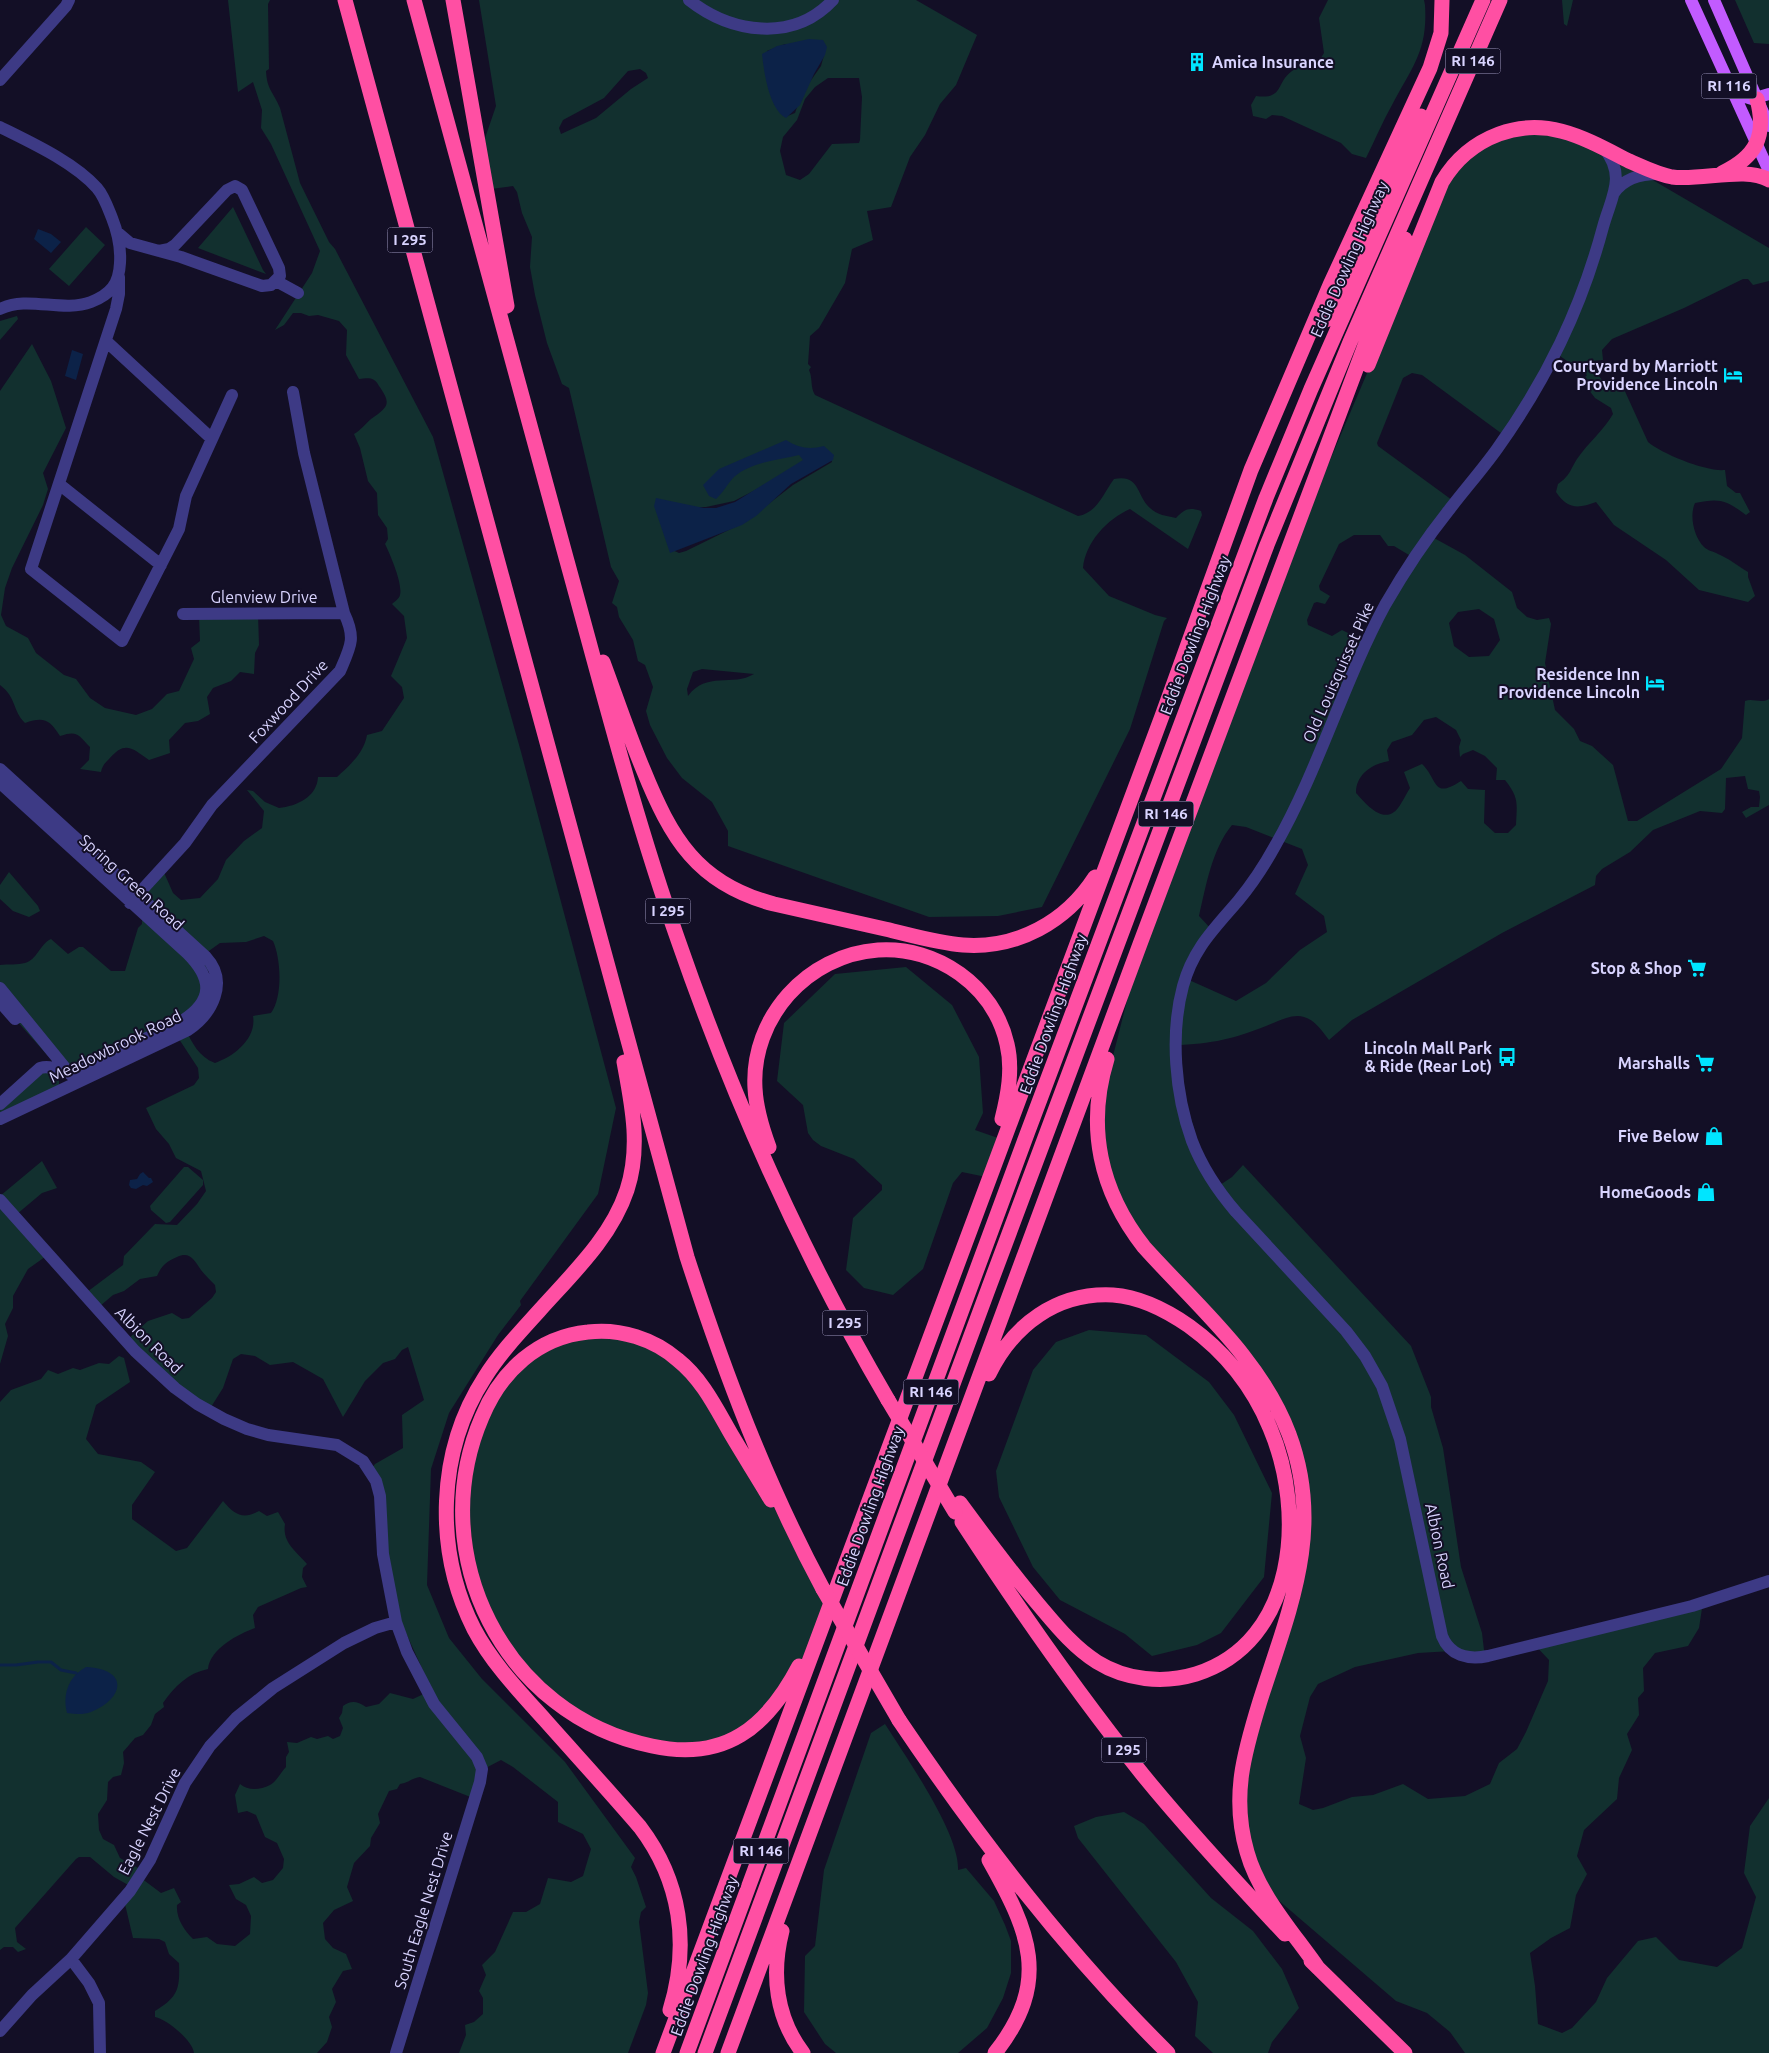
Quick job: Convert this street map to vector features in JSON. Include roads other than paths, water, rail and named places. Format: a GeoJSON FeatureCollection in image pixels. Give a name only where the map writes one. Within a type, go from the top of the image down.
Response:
{"type":"FeatureCollection","features":[{"type":"Feature","properties":{"kind":"highway","name":"I 295"},"geometry":{"type":"LineString","coordinates":[[345,0],[677,1221],[702,1301],[737,1399],[762,1461],[821,1584],[899,1720],[966,1818],[1029,1899],[1104,1986],[1168,2053]]}},
{"type":"Feature","properties":{"kind":"highway","name":"I 295"},"geometry":{"type":"LineString","coordinates":[[414,0],[632,796],[680,946],[728,1074],[805,1244],[844,1323],[888,1400],[1031,1624],[1125,1752],[1190,1831],[1318,1968],[1405,2053]]}},
{"type":"Feature","properties":{"kind":"highway"},"geometry":{"type":"LineString","coordinates":[[453,0],[524,403]]}},
{"type":"Feature","properties":{"kind":"highway"},"geometry":{"type":"LineString","coordinates":[[663,2053],[1226,542],[1251,470],[1388,156],[1430,68],[1441,33],[1442,0]]}},
{"type":"Feature","properties":{"kind":"highway"},"geometry":{"type":"LineString","coordinates":[[1226,542],[1290,397],[1462,28],[1477,0]]}},
{"type":"Feature","properties":{"kind":"highway","name":"Eddie Dowling Highway"},"geometry":{"type":"LineString","coordinates":[[686,2053],[1027,1134],[1266,498],[1296,423],[1483,0]]}},
{"type":"Feature","properties":{"kind":"highway","name":"Eddie Dowling Highway"},"geometry":{"type":"LineString","coordinates":[[705,2053],[1028,1180],[1260,563],[1335,378],[1500,0]]}},
{"type":"Feature","properties":{"kind":"highway"},"geometry":{"type":"LineString","coordinates":[[1709,178],[1741,162],[1750,155],[1756,145],[1761,125],[1763,96]]}},
{"type":"Feature","properties":{"kind":"highway"},"geometry":{"type":"LineString","coordinates":[[728,2053],[1140,944],[1424,194],[1446,122]]}},
{"type":"Feature","properties":{"kind":"highway"},"geometry":{"type":"LineString","coordinates":[[1276,581],[1380,336],[1437,190],[1447,173],[1460,159],[1476,146],[1493,136],[1514,130],[1537,128],[1559,130],[1604,148],[1662,175],[1709,178],[1749,173],[1760,175],[1769,180]]}},
{"type":"Feature","properties":{"kind":"highway"},"geometry":{"type":"LineString","coordinates":[[568,564],[640,762],[668,825],[683,848],[703,868],[738,891],[774,904],[937,941],[963,945],[1002,943],[1040,929],[1070,908],[1096,876],[1115,838]]}},
{"type":"Feature","properties":{"kind":"highway"},"geometry":{"type":"LineString","coordinates":[[598,933],[634,1116],[635,1146],[631,1175],[622,1204],[601,1240],[502,1353],[476,1391],[464,1418],[452,1459],[448,1489],[447,1522],[450,1557],[460,1594],[484,1646],[518,1690],[640,1826],[667,1871],[679,1915],[681,1953],[674,1994],[657,2053]]}},
{"type":"Feature","properties":{"kind":"highway"},"geometry":{"type":"LineString","coordinates":[[1140,944],[1100,1083],[1097,1121],[1099,1150],[1108,1186],[1128,1225],[1144,1247],[1235,1346],[1260,1377],[1280,1412],[1295,1451],[1305,1510],[1301,1566],[1295,1593],[1246,1747],[1240,1780],[1239,1802],[1243,1839],[1254,1873],[1269,1898],[1318,1968]]}},
{"type":"Feature","properties":{"kind":"highway"},"geometry":{"type":"LineString","coordinates":[[805,1244],[758,1111],[755,1087],[758,1051],[773,1015],[797,986],[829,964],[866,952],[902,951],[925,956],[947,965],[966,978],[982,994],[1000,1022],[1009,1056],[1008,1090],[975,1215]]}},
{"type":"Feature","properties":{"kind":"highway"},"geometry":{"type":"LineString","coordinates":[[957,1438],[998,1356],[1013,1336],[1032,1319],[1052,1307],[1084,1297],[1117,1296],[1147,1302],[1181,1321],[1214,1347],[1239,1375],[1262,1412],[1279,1455],[1288,1497],[1288,1537],[1283,1577],[1276,1600],[1265,1622],[1249,1642],[1228,1659],[1205,1671],[1176,1678],[1161,1680],[1134,1677],[1102,1665],[1075,1645],[1052,1621],[958,1507]]}},
{"type":"Feature","properties":{"kind":"highway"},"geometry":{"type":"LineString","coordinates":[[821,1584],[702,1385],[681,1362],[658,1346],[628,1334],[606,1331],[582,1332],[564,1337],[546,1344],[524,1358],[506,1376],[491,1398],[474,1437],[463,1490],[463,1536],[469,1570],[481,1606],[507,1652],[536,1685],[568,1711],[607,1732],[634,1742],[659,1748],[695,1750],[726,1742],[753,1727],[778,1701],[825,1618]]}},
{"type":"Feature","properties":{"kind":"highway"},"geometry":{"type":"LineString","coordinates":[[899,1720],[983,1851],[1010,1899],[1026,1937],[1029,1964],[1024,2001],[1015,2024],[995,2053]]}},
{"type":"Feature","properties":{"kind":"highway"},"geometry":{"type":"LineString","coordinates":[[803,1853],[781,1934],[775,1974],[778,1998],[785,2022],[803,2053]]}},
{"type":"Feature","properties":{"kind":"main road","name":"RI 116"},"geometry":{"type":"LineString","coordinates":[[1690,0],[1769,171]]}},
{"type":"Feature","properties":{"kind":"main road","name":"RI 116"},"geometry":{"type":"LineString","coordinates":[[1714,0],[1763,96],[1769,126]]}},
{"type":"Feature","properties":{"kind":"main road"},"geometry":{"type":"LineString","coordinates":[[1732,93],[1743,98],[1763,96]]}},
{"type":"Feature","properties":{"kind":"street"},"geometry":{"type":"LineString","coordinates":[[0,80],[66,6],[69,0]]}},
{"type":"Feature","properties":{"kind":"street"},"geometry":{"type":"LineString","coordinates":[[689,0],[706,12],[726,22],[744,28],[761,29],[787,25],[806,19],[824,9],[833,0]]}},
{"type":"Feature","properties":{"kind":"street"},"geometry":{"type":"LineString","coordinates":[[0,127],[38,146],[83,175],[98,189],[108,207],[117,232],[121,253],[119,294],[116,309],[31,569],[122,641],[179,528],[186,496],[232,394]]}},
{"type":"Feature","properties":{"kind":"street","name":"Old Louisquisset Pike"},"geometry":{"type":"LineString","coordinates":[[1213,1182],[1198,1156],[1190,1134],[1183,1109],[1178,1072],[1178,1017],[1183,988],[1191,964],[1202,942],[1250,885],[1280,839],[1313,770],[1365,645],[1398,583],[1440,522],[1509,432],[1546,372],[1581,299],[1614,193],[1617,173],[1611,158],[1604,148]]}},
{"type":"Feature","properties":{"kind":"street"},"geometry":{"type":"LineString","coordinates":[[1614,193],[1624,182],[1636,176],[1662,175]]}},
{"type":"Feature","properties":{"kind":"street"},"geometry":{"type":"LineString","coordinates":[[117,232],[130,244],[181,257],[262,286],[271,285],[280,276],[279,268],[242,190],[235,186],[227,190],[175,245],[169,249],[159,251]]}},
{"type":"Feature","properties":{"kind":"street"},"geometry":{"type":"LineString","coordinates":[[0,309],[18,304],[78,305],[90,302],[114,287],[120,277]]}},
{"type":"Feature","properties":{"kind":"street"},"geometry":{"type":"LineString","coordinates":[[276,281],[298,293]]}},
{"type":"Feature","properties":{"kind":"street"},"geometry":{"type":"LineString","coordinates":[[106,341],[212,439]]}},
{"type":"Feature","properties":{"kind":"street","name":"Foxwood Drive"},"geometry":{"type":"LineString","coordinates":[[134,899],[185,842],[212,805],[340,671],[350,650],[352,630],[344,613],[304,453],[293,392]]}},
{"type":"Feature","properties":{"kind":"street"},"geometry":{"type":"LineString","coordinates":[[59,484],[161,565]]}},
{"type":"Feature","properties":{"kind":"street","name":"Glenview Drive"},"geometry":{"type":"LineString","coordinates":[[183,614],[344,613]]}},
{"type":"Feature","properties":{"kind":"street","name":"Spring Green Road"},"geometry":{"type":"LineString","coordinates":[[0,770],[58,830],[134,899]]}},
{"type":"Feature","properties":{"kind":"street"},"geometry":{"type":"LineString","coordinates":[[0,783],[58,830]]}},
{"type":"Feature","properties":{"kind":"street","name":"Meadowbrook Road"},"geometry":{"type":"LineString","coordinates":[[0,1119],[71,1082],[79,1072],[191,1016],[198,1007],[206,989],[207,981],[199,958],[134,899]]}},
{"type":"Feature","properties":{"kind":"street"},"geometry":{"type":"LineString","coordinates":[[0,988],[71,1082]]}},
{"type":"Feature","properties":{"kind":"street"},"geometry":{"type":"LineString","coordinates":[[0,1002],[58,1070],[71,1082]]}},
{"type":"Feature","properties":{"kind":"street","name":"Meadowbrook Road"},"geometry":{"type":"LineString","coordinates":[[0,1104],[40,1068],[48,1066],[58,1070]]}},
{"type":"Feature","properties":{"kind":"street","name":"Albion Road"},"geometry":{"type":"LineString","coordinates":[[1213,1182],[1236,1212],[1346,1331],[1365,1356],[1382,1386],[1400,1439],[1442,1636],[1450,1650],[1468,1657],[1488,1656],[1692,1606],[1769,1581]]}},
{"type":"Feature","properties":{"kind":"street","name":"Albion Road"},"geometry":{"type":"LineString","coordinates":[[0,1200],[114,1329],[175,1388],[197,1404],[224,1419],[268,1435],[337,1445],[363,1462],[376,1481],[380,1496],[383,1554],[396,1622],[407,1652],[434,1704],[464,1743],[478,1757],[482,1769],[481,1776]]}},
{"type":"Feature","properties":{"kind":"street","name":"Eagle Nest Drive"},"geometry":{"type":"LineString","coordinates":[[0,2031],[32,1995],[71,1959],[130,1891],[150,1860],[185,1783],[210,1746],[236,1718],[273,1688],[344,1643],[375,1628],[396,1622]]}},
{"type":"Feature","properties":{"kind":"street","name":"South Eagle Nest Drive"},"geometry":{"type":"LineString","coordinates":[[396,2053],[481,1776]]}},
{"type":"Feature","properties":{"kind":"street"},"geometry":{"type":"LineString","coordinates":[[71,1959],[89,1984],[98,2002],[100,2053]]}},
{"type":"Feature","properties":{"kind":"water"},"geometry":{"type":"Polygon","coordinates":[[[809,39],[823,40],[827,47],[825,55],[800,105],[786,118],[775,107],[771,99],[762,54],[777,46],[809,39]]]}},
{"type":"Feature","properties":{"kind":"water"},"geometry":{"type":"Polygon","coordinates":[[[38,229],[51,234],[61,242],[51,253],[34,239],[38,229]]]}},
{"type":"Feature","properties":{"kind":"water"},"geometry":{"type":"Polygon","coordinates":[[[72,350],[83,354],[76,380],[65,376],[72,350]]]}},
{"type":"Feature","properties":{"kind":"water"},"geometry":{"type":"Polygon","coordinates":[[[786,440],[804,448],[824,446],[834,455],[833,460],[791,484],[756,516],[742,525],[670,553],[654,506],[656,498],[704,508],[716,508],[735,502],[803,460],[799,455],[765,462],[748,468],[734,477],[716,499],[709,496],[703,485],[719,469],[786,440]]]}},
{"type":"Feature","properties":{"kind":"water"},"geometry":{"type":"Polygon","coordinates":[[[143,1172],[153,1182],[136,1189],[131,1188],[129,1185],[130,1180],[137,1179],[143,1172]]]}},
{"type":"Feature","properties":{"kind":"water"},"geometry":{"type":"Polygon","coordinates":[[[86,1667],[110,1673],[115,1678],[116,1692],[111,1699],[91,1712],[82,1714],[67,1713],[65,1699],[68,1686],[75,1675],[86,1667]]]}},
{"type":"Feature","properties":{"kind":"waterway"},"geometry":{"type":"LineString","coordinates":[[0,1665],[51,1662],[61,1670],[76,1673]]}},
{"type":"Feature","properties":{"kind":"place","name":"Amica Insurance"},"geometry":{"type":"Point","coordinates":[1197,62]}},
{"type":"Feature","properties":{"kind":"place","name":"Courtyard by Marriott Providence Lincoln"},"geometry":{"type":"Point","coordinates":[1733,375]}},
{"type":"Feature","properties":{"kind":"place","name":"Residence Inn Providence Lincoln"},"geometry":{"type":"Point","coordinates":[1655,683]}},
{"type":"Feature","properties":{"kind":"place","name":"Stop & Shop"},"geometry":{"type":"Point","coordinates":[1697,968]}},
{"type":"Feature","properties":{"kind":"place","name":"Lincoln Mall Park & Ride (Rear Lot)"},"geometry":{"type":"Point","coordinates":[1507,1057]}},
{"type":"Feature","properties":{"kind":"place","name":"Marshalls"},"geometry":{"type":"Point","coordinates":[1705,1063]}},
{"type":"Feature","properties":{"kind":"place","name":"Five Below"},"geometry":{"type":"Point","coordinates":[1714,1136]}},
{"type":"Feature","properties":{"kind":"place","name":"HomeGoods"},"geometry":{"type":"Point","coordinates":[1706,1192]}}]}
